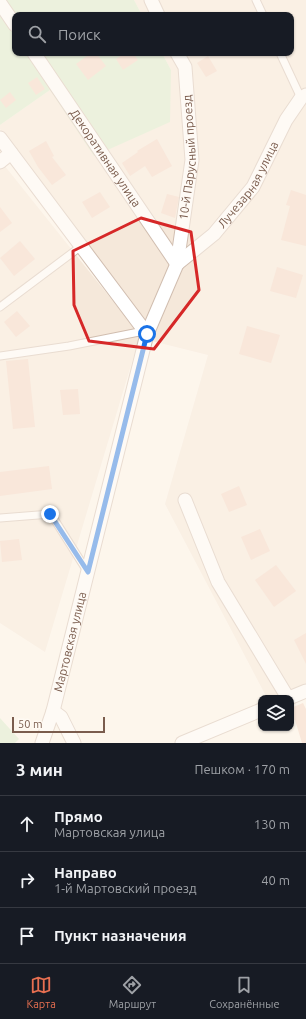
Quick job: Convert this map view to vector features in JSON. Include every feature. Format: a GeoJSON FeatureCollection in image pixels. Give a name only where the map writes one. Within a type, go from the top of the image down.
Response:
{"type":"FeatureCollection","features":[{"type":"Feature","properties":{"kind":"street"},"geometry":{"type":"LineString","coordinates":[[151,0],[157,12]]}},
{"type":"Feature","properties":{"kind":"street"},"geometry":{"type":"LineString","coordinates":[[0,3],[12,21]]}},
{"type":"Feature","properties":{"kind":"street","name":"Декоративная улица"},"geometry":{"type":"LineString","coordinates":[[36,56],[177,264]]}},
{"type":"Feature","properties":{"kind":"street","name":"10-й Парусный проезд"},"geometry":{"type":"LineString","coordinates":[[177,264],[192,160],[185,68],[179,56]]}},
{"type":"Feature","properties":{"kind":"street","name":"Лучезарная улица"},"geometry":{"type":"LineString","coordinates":[[177,264],[214,234],[253,187],[286,120],[304,96]]}},
{"type":"Feature","properties":{"kind":"street"},"geometry":{"type":"LineString","coordinates":[[0,138],[80,247],[146,332]]}},
{"type":"Feature","properties":{"kind":"street"},"geometry":{"type":"LineString","coordinates":[[0,162],[11,153]]}},
{"type":"Feature","properties":{"kind":"street","name":"Мартовская улица"},"geometry":{"type":"LineString","coordinates":[[42,743],[53,711],[146,332],[177,264]]}},
{"type":"Feature","properties":{"kind":"street"},"geometry":{"type":"LineString","coordinates":[[185,500],[218,582],[287,695]]}},
{"type":"Feature","properties":{"kind":"street"},"geometry":{"type":"LineString","coordinates":[[294,696],[306,691]]}},
{"type":"Feature","properties":{"kind":"street"},"geometry":{"type":"LineString","coordinates":[[53,711],[61,717],[74,743]]}},
{"type":"Feature","properties":{"kind":"street"},"geometry":{"type":"LineString","coordinates":[[182,743],[258,711]]}},
{"type":"Feature","properties":{"kind":"lane"},"geometry":{"type":"LineString","coordinates":[[256,0],[262,12]]}},
{"type":"Feature","properties":{"kind":"lane"},"geometry":{"type":"LineString","coordinates":[[282,56],[304,96]]}},
{"type":"Feature","properties":{"kind":"lane"},"geometry":{"type":"LineString","coordinates":[[0,308],[80,247]]}},
{"type":"Feature","properties":{"kind":"lane"},"geometry":{"type":"LineString","coordinates":[[0,356],[69,346],[146,332]]}},
{"type":"Feature","properties":{"kind":"lane"},"geometry":{"type":"LineString","coordinates":[[0,518],[50,514],[88,572]]}},
{"type":"Feature","properties":{"kind":"highlighted area"},"geometry":{"type":"Polygon","coordinates":[[[141,218],[191,232],[199,290],[154,349],[89,341],[74,305],[73,251],[141,218]]]}},
{"type":"Feature","properties":{"kind":"shaded area"},"geometry":{"type":"Polygon","coordinates":[[[134,0],[306,0],[306,694],[294,697],[294,695],[265,695],[165,504],[208,355],[152,341],[142,316],[0,129],[0,125],[50,90],[171,70],[164,56],[294,56],[294,12],[140,12],[134,0]]]}},
{"type":"Feature","properties":{"kind":"shaded area"},"geometry":{"type":"Polygon","coordinates":[[[0,160],[140,335],[45,652],[0,623],[0,160]]]}},
{"type":"Feature","properties":{"kind":"green space"},"geometry":{"type":"Polygon","coordinates":[[[0,0],[134,0],[140,12],[12,12],[12,56],[164,56],[171,70],[170,122],[94,156],[50,90],[0,125],[0,0]]]}},
{"type":"Feature","properties":{"kind":"green space"},"geometry":{"type":"Polygon","coordinates":[[[0,718],[19,739],[15,743],[0,743],[0,718]]]}},
{"type":"Feature","properties":{"kind":"building"},"geometry":{"type":"Polygon","coordinates":[[[87,56],[98,56],[106,66],[88,80],[76,64],[87,56]]]}},
{"type":"Feature","properties":{"kind":"building"},"geometry":{"type":"Polygon","coordinates":[[[120,56],[135,56],[138,60],[123,70],[116,59],[120,56]]]}},
{"type":"Feature","properties":{"kind":"building"},"geometry":{"type":"Polygon","coordinates":[[[208,56],[217,71],[206,77],[197,63],[208,56]]]}},
{"type":"Feature","properties":{"kind":"building"},"geometry":{"type":"Polygon","coordinates":[[[37,77],[45,89],[36,95],[28,83],[37,77]]]}},
{"type":"Feature","properties":{"kind":"building"},"geometry":{"type":"Polygon","coordinates":[[[10,92],[16,100],[6,108],[0,100],[10,92]]]}},
{"type":"Feature","properties":{"kind":"building"},"geometry":{"type":"Polygon","coordinates":[[[157,139],[172,166],[152,177],[145,166],[130,176],[122,163],[138,152],[137,151],[157,139]]]}},
{"type":"Feature","properties":{"kind":"building"},"geometry":{"type":"Polygon","coordinates":[[[46,141],[54,156],[52,157],[66,175],[52,185],[38,167],[29,151],[46,141]]]}},
{"type":"Feature","properties":{"kind":"building"},"geometry":{"type":"Polygon","coordinates":[[[291,190],[306,195],[306,246],[281,240],[290,206],[286,205],[291,190]]]}},
{"type":"Feature","properties":{"kind":"building"},"geometry":{"type":"Polygon","coordinates":[[[100,192],[110,207],[92,218],[82,202],[100,192]]]}},
{"type":"Feature","properties":{"kind":"building"},"geometry":{"type":"Polygon","coordinates":[[[167,194],[179,197],[175,218],[161,213],[167,194]]]}},
{"type":"Feature","properties":{"kind":"building"},"geometry":{"type":"Polygon","coordinates":[[[0,207],[12,223],[0,232],[0,207]]]}},
{"type":"Feature","properties":{"kind":"building"},"geometry":{"type":"Polygon","coordinates":[[[20,241],[35,259],[14,276],[0,258],[20,241]]]}},
{"type":"Feature","properties":{"kind":"building"},"geometry":{"type":"Polygon","coordinates":[[[277,267],[303,275],[296,298],[270,291],[277,267]]]}},
{"type":"Feature","properties":{"kind":"building"},"geometry":{"type":"Polygon","coordinates":[[[17,311],[30,326],[16,337],[4,322],[17,311]]]}},
{"type":"Feature","properties":{"kind":"building"},"geometry":{"type":"Polygon","coordinates":[[[247,326],[280,335],[271,363],[239,354],[247,326]]]}},
{"type":"Feature","properties":{"kind":"building"},"geometry":{"type":"Polygon","coordinates":[[[28,359],[35,427],[13,429],[6,361],[28,359]]]}},
{"type":"Feature","properties":{"kind":"building"},"geometry":{"type":"Polygon","coordinates":[[[78,389],[80,414],[63,415],[60,390],[78,389]]]}},
{"type":"Feature","properties":{"kind":"building"},"geometry":{"type":"Polygon","coordinates":[[[49,466],[52,489],[0,496],[0,472],[49,466]]]}},
{"type":"Feature","properties":{"kind":"building"},"geometry":{"type":"Polygon","coordinates":[[[239,486],[247,505],[229,512],[221,494],[239,486]]]}},
{"type":"Feature","properties":{"kind":"building"},"geometry":{"type":"Polygon","coordinates":[[[260,529],[270,551],[251,560],[241,537],[260,529]]]}},
{"type":"Feature","properties":{"kind":"building"},"geometry":{"type":"Polygon","coordinates":[[[19,539],[22,560],[2,562],[0,541],[19,539]]]}},
{"type":"Feature","properties":{"kind":"building"},"geometry":{"type":"Polygon","coordinates":[[[276,565],[296,591],[274,607],[255,580],[276,565]]]}},
{"type":"Feature","properties":{"kind":"building"},"geometry":{"type":"Polygon","coordinates":[[[306,633],[306,664],[294,640],[306,633]]]}},
{"type":"Feature","properties":{"kind":"building"},"geometry":{"type":"Polygon","coordinates":[[[303,703],[306,709],[306,743],[302,743],[294,720],[294,707],[303,703]]]}},
{"type":"Feature","properties":{"kind":"route"},"geometry":{"type":"LineString","coordinates":[[50,514],[88,572],[147,334]]}}]}
